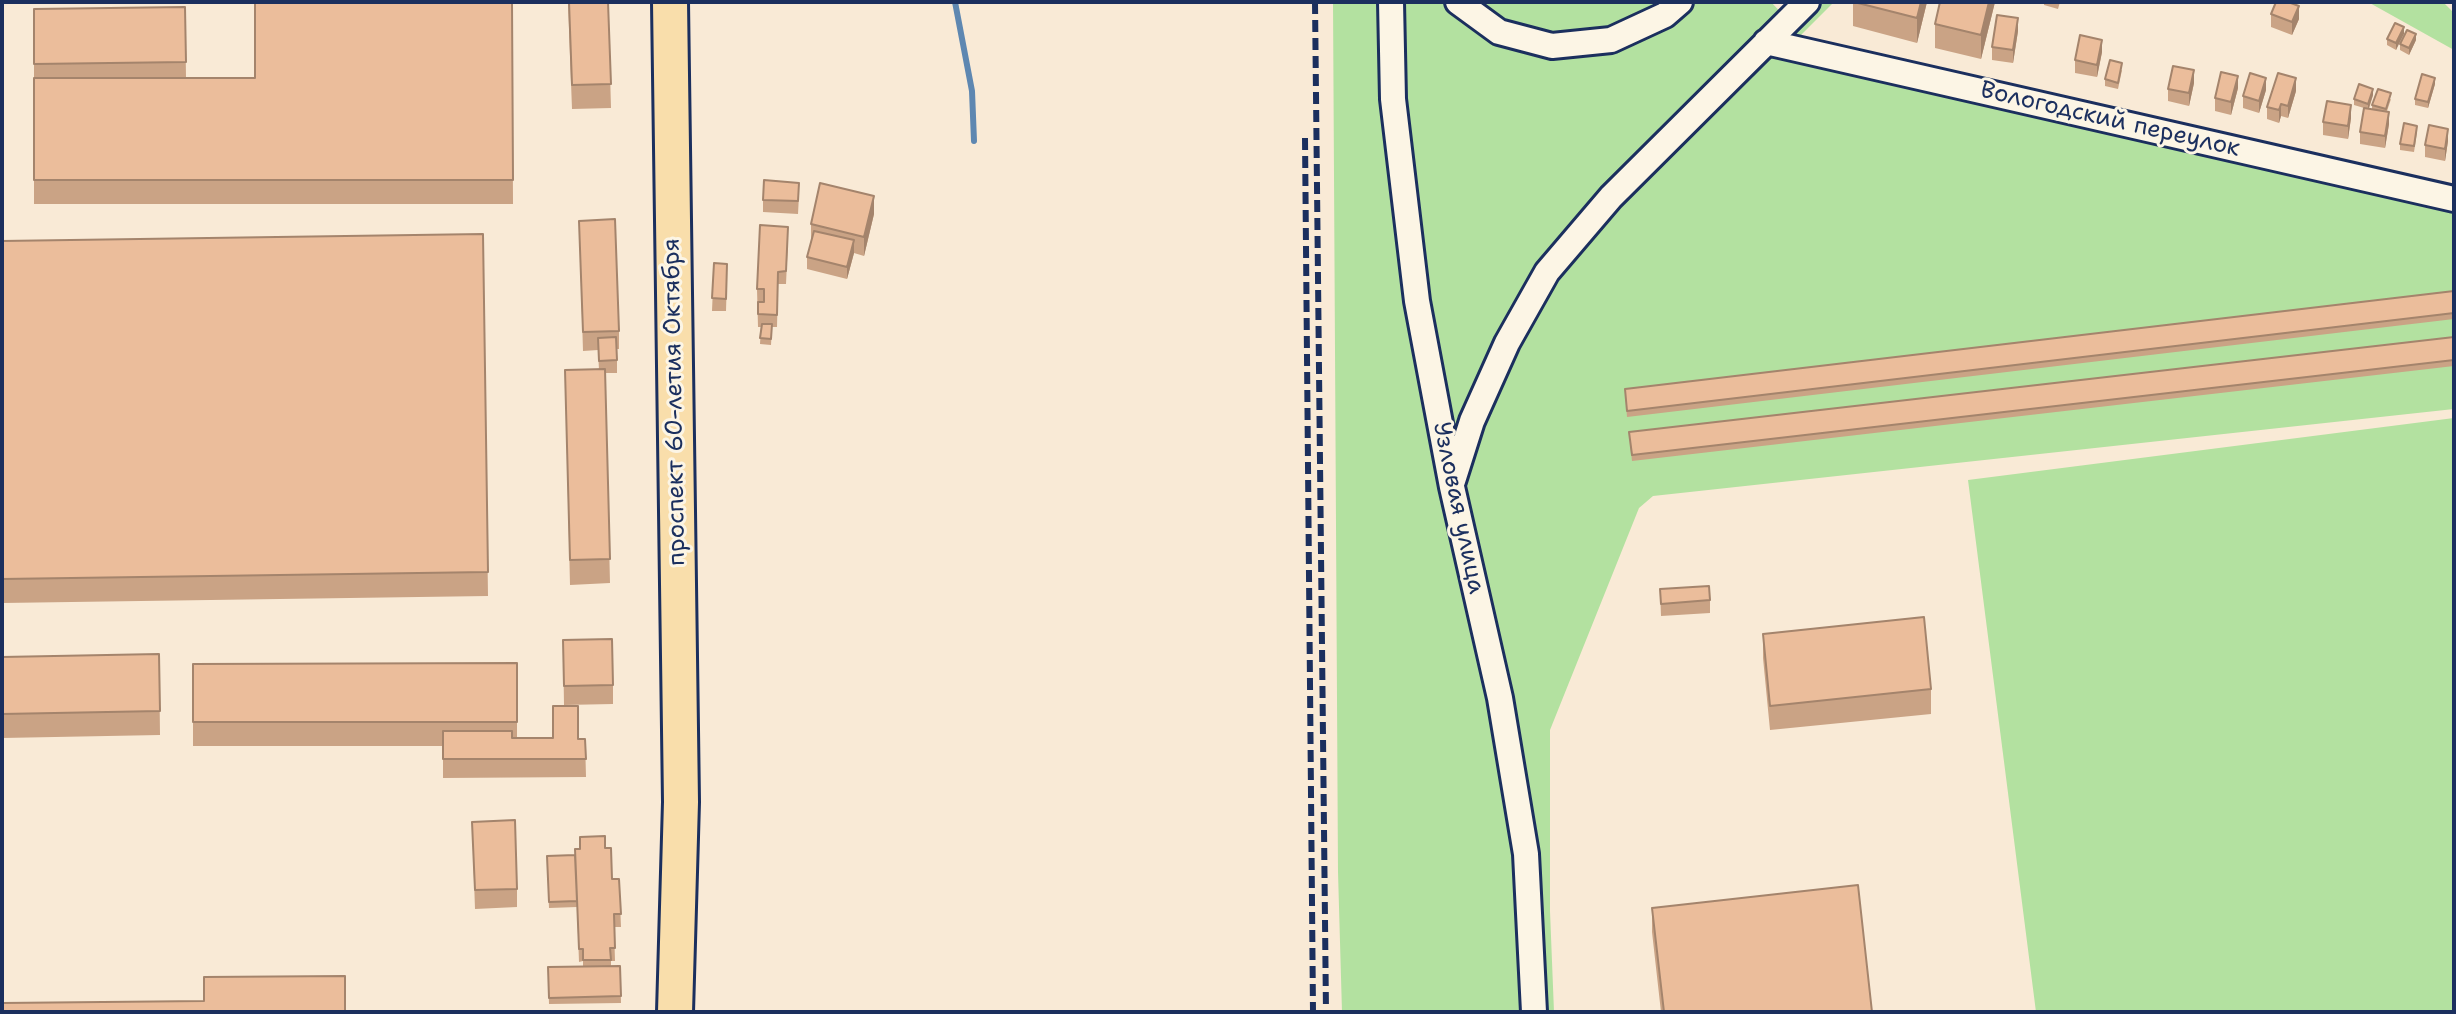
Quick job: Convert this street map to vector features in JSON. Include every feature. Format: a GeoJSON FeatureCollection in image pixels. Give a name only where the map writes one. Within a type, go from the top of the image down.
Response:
{"type":"FeatureCollection","features":[{"type":"Feature","properties":{"kind":"highway","name":"проспект 60-летия Октября"},"geometry":{"type":"LineString","coordinates":[[670,2],[681,802],[675,1012]]}},
{"type":"Feature","properties":{"kind":"highway","name":"проспект 60-летия Октября"},"geometry":{"type":"LineString","coordinates":[[681,802],[694,1012]]}},
{"type":"Feature","properties":{"kind":"street"},"geometry":{"type":"LineString","coordinates":[[1458,2],[1499,32],[1552,46],[1611,40],[1665,15],[1680,2]]}},
{"type":"Feature","properties":{"kind":"street"},"geometry":{"type":"LineString","coordinates":[[1452,487],[1472,421],[1507,343],[1547,272],[1611,197],[1807,2]]}},
{"type":"Feature","properties":{"kind":"street","name":"Узловая улица"},"geometry":{"type":"LineString","coordinates":[[1391,3],[1393,99],[1417,301],[1452,487],[1500,698],[1526,854],[1534,1012]]}},
{"type":"Feature","properties":{"kind":"street","name":"Вологодский переулок"},"geometry":{"type":"LineString","coordinates":[[1766,42],[2454,199]]}},
{"type":"Feature","properties":{"kind":"green space"},"geometry":{"type":"Polygon","coordinates":[[[1333,2],[1771,2],[1788,20],[1807,2],[1834,2],[1799,37],[2454,189],[2454,409],[1653,496],[1639,508],[1550,730],[1550,911],[1554,1012],[1342,1012],[1338,872],[1333,2]]]}},
{"type":"Feature","properties":{"kind":"green space"},"geometry":{"type":"Polygon","coordinates":[[[2368,2],[2443,2],[2454,13],[2454,50],[2368,2]]]}},
{"type":"Feature","properties":{"kind":"green space"},"geometry":{"type":"Polygon","coordinates":[[[2454,418],[2454,1012],[2036,1012],[1968,480],[2454,418]]]}},
{"type":"Feature","properties":{"kind":"building"},"geometry":{"type":"Polygon","coordinates":[[[255,2],[512,2],[513,180],[34,180],[34,78],[255,78],[255,2]]]}},
{"type":"Feature","properties":{"kind":"building"},"geometry":{"type":"Polygon","coordinates":[[[569,2],[608,2],[611,84],[572,85],[569,2]]]}},
{"type":"Feature","properties":{"kind":"building"},"geometry":{"type":"Polygon","coordinates":[[[1854,2],[1921,2],[1917,18],[1854,2]]]}},
{"type":"Feature","properties":{"kind":"building"},"geometry":{"type":"Polygon","coordinates":[[[1940,2],[1989,2],[1981,35],[1935,24],[1940,2]]]}},
{"type":"Feature","properties":{"kind":"building"},"geometry":{"type":"Polygon","coordinates":[[[2276,2],[2299,6],[2292,22],[2271,14],[2276,2]]]}},
{"type":"Feature","properties":{"kind":"building"},"geometry":{"type":"Polygon","coordinates":[[[185,7],[186,62],[34,64],[34,9],[185,7]]]}},
{"type":"Feature","properties":{"kind":"building"},"geometry":{"type":"Polygon","coordinates":[[[1997,15],[2018,18],[2013,50],[1992,47],[1997,15]]]}},
{"type":"Feature","properties":{"kind":"building"},"geometry":{"type":"Polygon","coordinates":[[[2395,23],[2404,27],[2396,43],[2387,39],[2395,23]]]}},
{"type":"Feature","properties":{"kind":"building"},"geometry":{"type":"Polygon","coordinates":[[[2407,30],[2416,34],[2409,48],[2400,44],[2407,30]]]}},
{"type":"Feature","properties":{"kind":"building"},"geometry":{"type":"Polygon","coordinates":[[[2080,35],[2102,40],[2097,65],[2075,60],[2080,35]]]}},
{"type":"Feature","properties":{"kind":"building"},"geometry":{"type":"Polygon","coordinates":[[[2110,60],[2122,63],[2118,83],[2105,79],[2110,60]]]}},
{"type":"Feature","properties":{"kind":"building"},"geometry":{"type":"Polygon","coordinates":[[[2173,66],[2194,70],[2189,93],[2168,89],[2173,66]]]}},
{"type":"Feature","properties":{"kind":"building"},"geometry":{"type":"Polygon","coordinates":[[[2221,72],[2238,76],[2231,102],[2215,98],[2221,72]]]}},
{"type":"Feature","properties":{"kind":"building"},"geometry":{"type":"Polygon","coordinates":[[[2250,73],[2266,78],[2259,101],[2243,96],[2250,73]]]}},
{"type":"Feature","properties":{"kind":"building"},"geometry":{"type":"Polygon","coordinates":[[[2278,73],[2296,78],[2288,106],[2281,104],[2279,110],[2267,107],[2278,73]]]}},
{"type":"Feature","properties":{"kind":"building"},"geometry":{"type":"Polygon","coordinates":[[[2422,74],[2435,78],[2428,102],[2415,99],[2422,74]]]}},
{"type":"Feature","properties":{"kind":"building"},"geometry":{"type":"Polygon","coordinates":[[[2359,84],[2373,89],[2368,104],[2354,99],[2359,84]]]}},
{"type":"Feature","properties":{"kind":"building"},"geometry":{"type":"Polygon","coordinates":[[[2378,89],[2391,93],[2386,109],[2372,105],[2378,89]]]}},
{"type":"Feature","properties":{"kind":"building"},"geometry":{"type":"Polygon","coordinates":[[[2327,101],[2351,105],[2348,126],[2323,122],[2327,101]]]}},
{"type":"Feature","properties":{"kind":"building"},"geometry":{"type":"Polygon","coordinates":[[[2364,108],[2389,112],[2385,136],[2360,132],[2364,108]]]}},
{"type":"Feature","properties":{"kind":"building"},"geometry":{"type":"Polygon","coordinates":[[[2404,123],[2417,126],[2414,146],[2400,144],[2404,123]]]}},
{"type":"Feature","properties":{"kind":"building"},"geometry":{"type":"Polygon","coordinates":[[[2429,125],[2448,129],[2445,149],[2425,145],[2429,125]]]}},
{"type":"Feature","properties":{"kind":"building"},"geometry":{"type":"Polygon","coordinates":[[[764,180],[799,183],[798,201],[763,200],[764,180]]]}},
{"type":"Feature","properties":{"kind":"building"},"geometry":{"type":"Polygon","coordinates":[[[820,183],[874,196],[864,237],[811,224],[820,183]]]}},
{"type":"Feature","properties":{"kind":"building"},"geometry":{"type":"Polygon","coordinates":[[[615,219],[619,331],[583,332],[579,221],[615,219]]]}},
{"type":"Feature","properties":{"kind":"building"},"geometry":{"type":"Polygon","coordinates":[[[760,225],[788,227],[786,271],[778,272],[777,315],[758,314],[758,302],[764,302],[764,289],[757,289],[760,225]]]}},
{"type":"Feature","properties":{"kind":"building"},"geometry":{"type":"Polygon","coordinates":[[[814,231],[854,240],[847,267],[807,257],[814,231]]]}},
{"type":"Feature","properties":{"kind":"building"},"geometry":{"type":"Polygon","coordinates":[[[483,234],[488,572],[2,579],[2,241],[483,234]]]}},
{"type":"Feature","properties":{"kind":"building"},"geometry":{"type":"Polygon","coordinates":[[[714,263],[727,264],[726,299],[712,298],[714,263]]]}},
{"type":"Feature","properties":{"kind":"building"},"geometry":{"type":"Polygon","coordinates":[[[2454,291],[2454,313],[1627,411],[1625,389],[2454,291]]]}},
{"type":"Feature","properties":{"kind":"building"},"geometry":{"type":"Polygon","coordinates":[[[762,324],[772,324],[771,339],[760,338],[762,324]]]}},
{"type":"Feature","properties":{"kind":"building"},"geometry":{"type":"Polygon","coordinates":[[[616,337],[617,360],[599,361],[598,338],[616,337]]]}},
{"type":"Feature","properties":{"kind":"building"},"geometry":{"type":"Polygon","coordinates":[[[2454,337],[2454,360],[1632,455],[1629,432],[2454,337]]]}},
{"type":"Feature","properties":{"kind":"building"},"geometry":{"type":"Polygon","coordinates":[[[605,369],[610,559],[570,560],[565,370],[605,369]]]}},
{"type":"Feature","properties":{"kind":"building"},"geometry":{"type":"Polygon","coordinates":[[[1709,586],[1710,600],[1661,604],[1660,589],[1709,586]]]}},
{"type":"Feature","properties":{"kind":"building"},"geometry":{"type":"Polygon","coordinates":[[[1924,617],[1931,689],[1770,706],[1763,634],[1924,617]]]}},
{"type":"Feature","properties":{"kind":"building"},"geometry":{"type":"Polygon","coordinates":[[[612,639],[613,685],[564,686],[563,640],[612,639]]]}},
{"type":"Feature","properties":{"kind":"building"},"geometry":{"type":"Polygon","coordinates":[[[159,654],[160,711],[2,714],[2,657],[159,654]]]}},
{"type":"Feature","properties":{"kind":"building"},"geometry":{"type":"Polygon","coordinates":[[[517,663],[517,722],[193,722],[193,664],[517,663]]]}},
{"type":"Feature","properties":{"kind":"building"},"geometry":{"type":"Polygon","coordinates":[[[553,706],[578,706],[578,739],[585,739],[586,759],[443,759],[443,731],[512,731],[512,738],[553,738],[553,706]]]}},
{"type":"Feature","properties":{"kind":"building"},"geometry":{"type":"Polygon","coordinates":[[[515,820],[517,889],[475,890],[472,822],[515,820]]]}},
{"type":"Feature","properties":{"kind":"building"},"geometry":{"type":"Polygon","coordinates":[[[605,836],[605,848],[611,848],[612,879],[619,879],[621,914],[614,914],[615,948],[610,948],[611,960],[583,960],[583,949],[579,949],[575,849],[580,849],[580,837],[605,836]]]}},
{"type":"Feature","properties":{"kind":"building"},"geometry":{"type":"Polygon","coordinates":[[[575,855],[577,901],[549,902],[547,856],[575,855]]]}},
{"type":"Feature","properties":{"kind":"building"},"geometry":{"type":"Polygon","coordinates":[[[1858,885],[1872,1012],[1664,1012],[1652,908],[1858,885]]]}},
{"type":"Feature","properties":{"kind":"building"},"geometry":{"type":"Polygon","coordinates":[[[620,966],[621,996],[549,998],[548,967],[620,966]]]}},
{"type":"Feature","properties":{"kind":"building"},"geometry":{"type":"Polygon","coordinates":[[[345,976],[345,1012],[2,1012],[2,1003],[204,1001],[204,977],[345,976]]]}},
{"type":"Feature","properties":{"kind":"waterway"},"geometry":{"type":"LineString","coordinates":[[955,2],[972,91],[974,141]]}},
{"type":"Feature","properties":{"kind":"railway"},"geometry":{"type":"LineString","coordinates":[[1315,2],[1326,1012]]}},
{"type":"Feature","properties":{"kind":"railway"},"geometry":{"type":"LineString","coordinates":[[1305,138],[1313,1012]]}}]}
